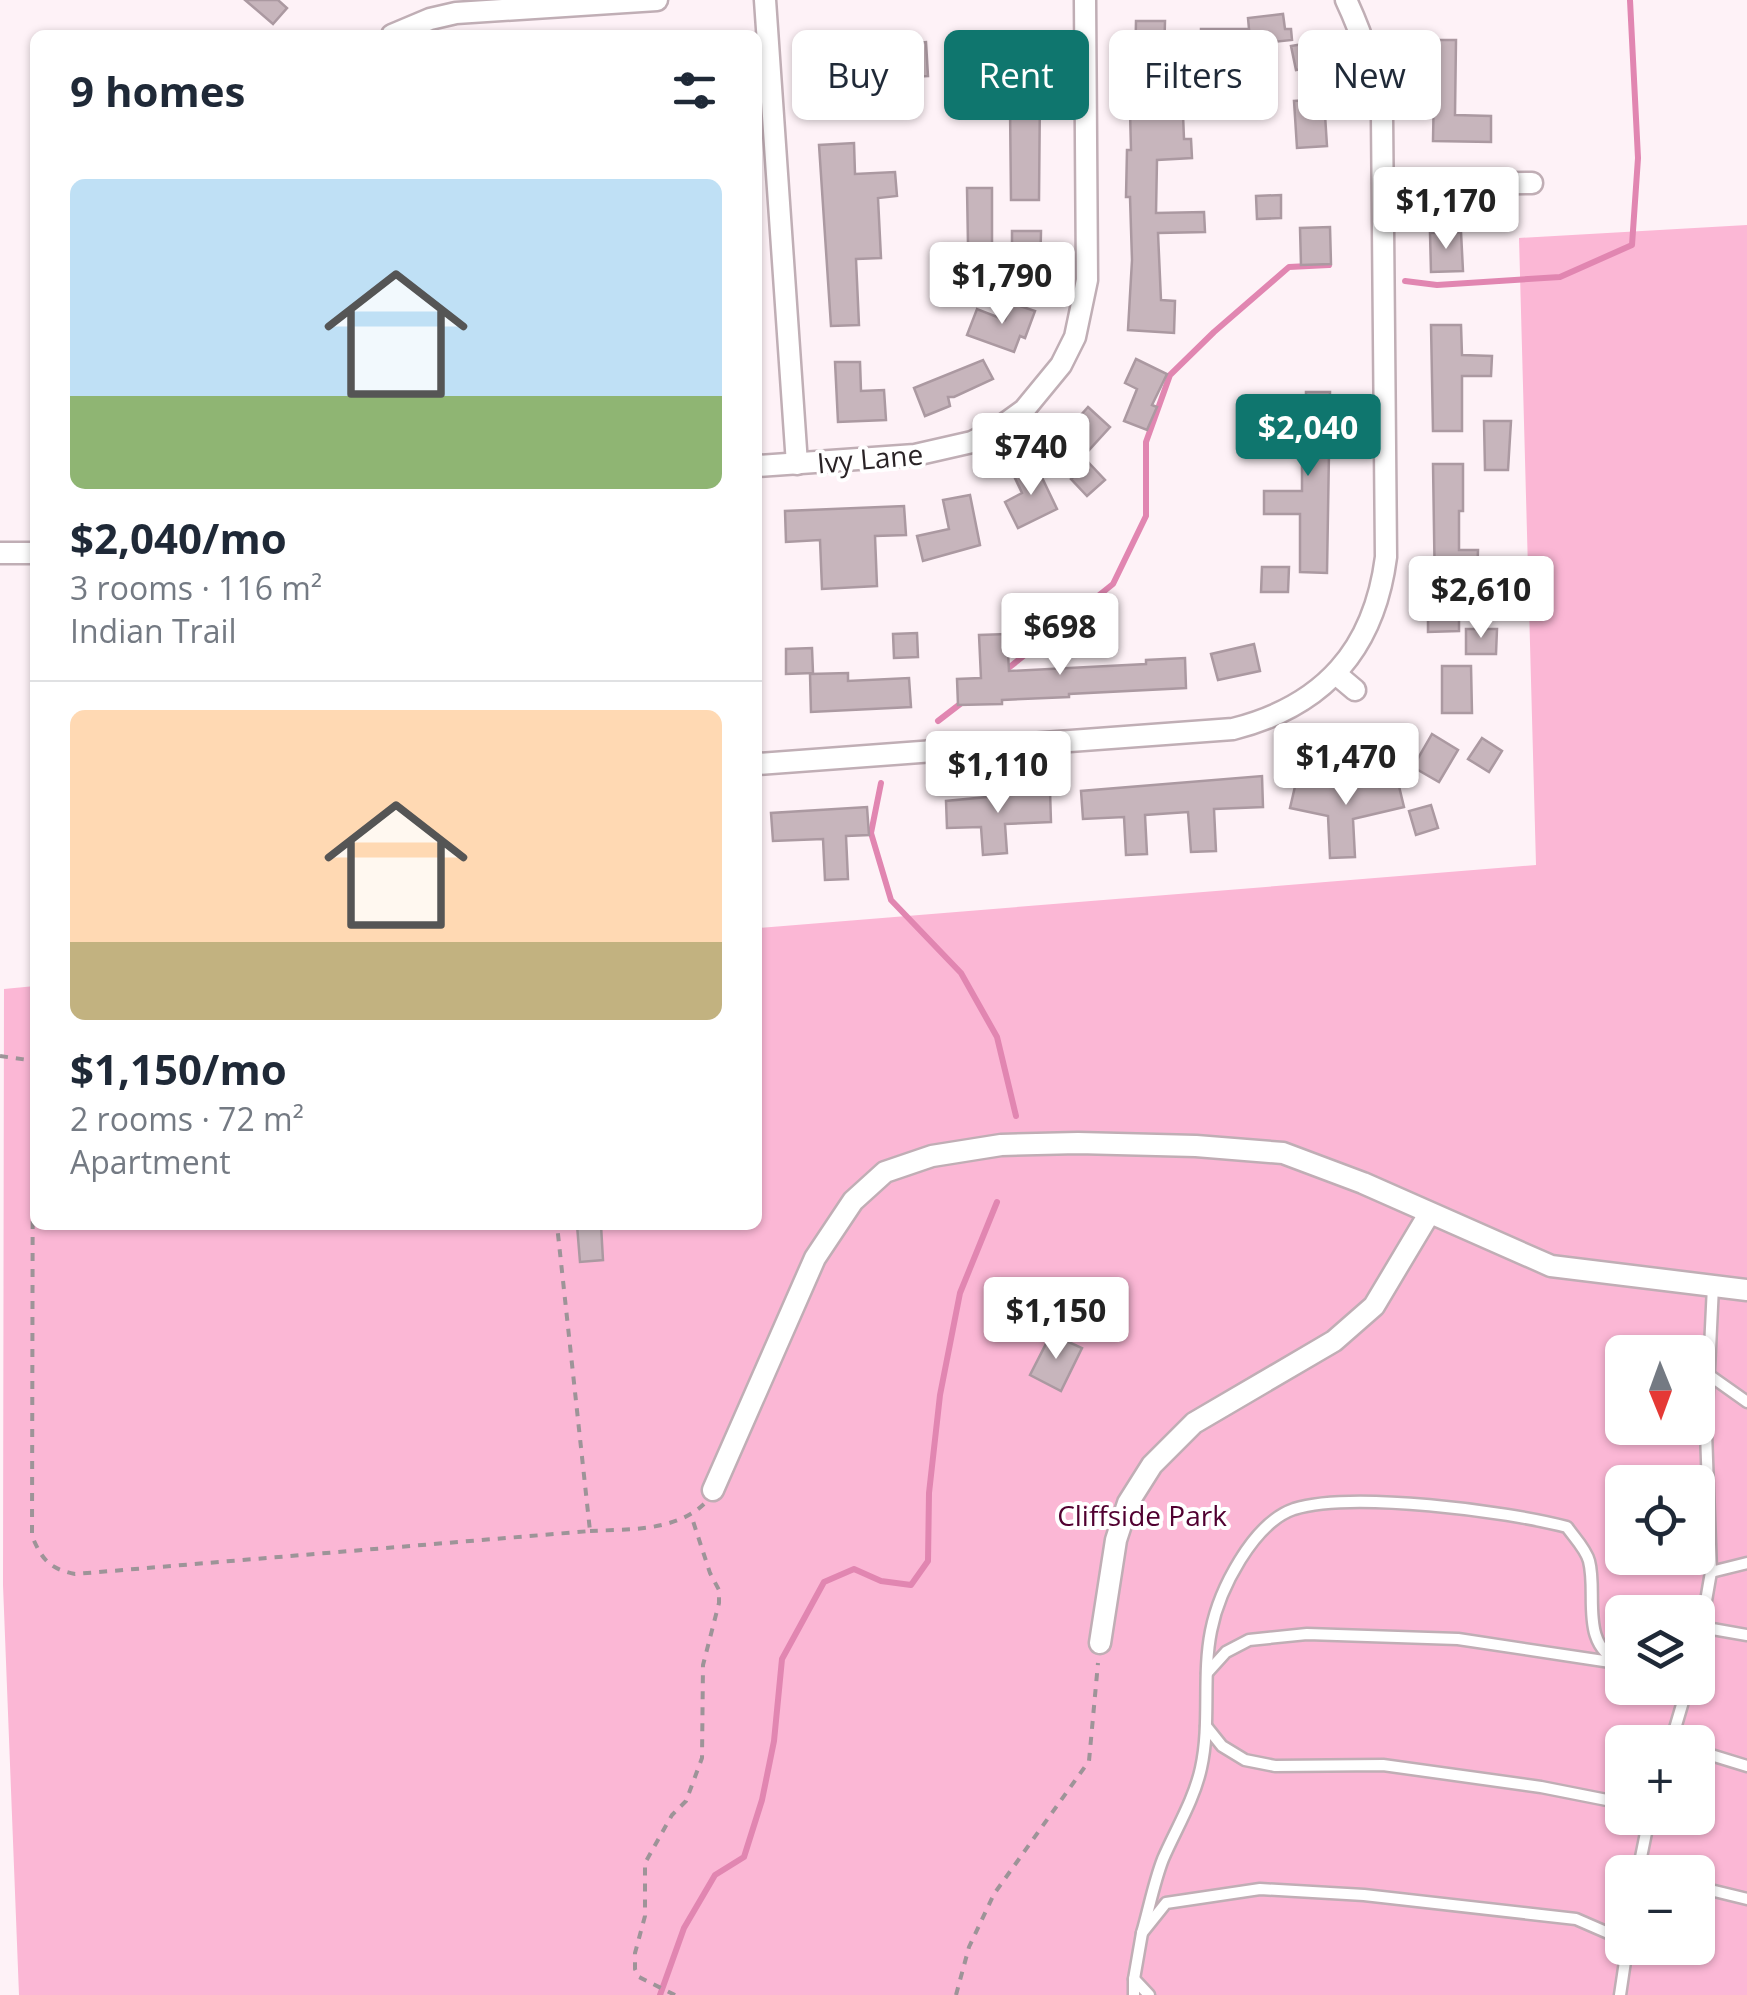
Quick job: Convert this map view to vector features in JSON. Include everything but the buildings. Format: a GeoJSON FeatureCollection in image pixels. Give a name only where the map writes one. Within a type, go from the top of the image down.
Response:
{"type":"FeatureCollection","features":[{"type":"Feature","properties":{"kind":"street"},"geometry":{"type":"LineString","coordinates":[[404,30],[456,14],[657,0]]}},
{"type":"Feature","properties":{"kind":"street"},"geometry":{"type":"LineString","coordinates":[[764,0],[798,464]]}},
{"type":"Feature","properties":{"kind":"street","name":"Ivy Lane"},"geometry":{"type":"LineString","coordinates":[[762,466],[915,455],[972,442],[1024,410],[1062,365],[1075,337],[1087,280],[1086,0]]}},
{"type":"Feature","properties":{"kind":"street"},"geometry":{"type":"LineString","coordinates":[[762,764],[1233,730],[1264,722],[1292,708],[1336,674],[1374,613],[1386,556],[1382,116],[1375,76],[1346,0]]}},
{"type":"Feature","properties":{"kind":"street"},"geometry":{"type":"LineString","coordinates":[[1384,184],[1532,183]]}},
{"type":"Feature","properties":{"kind":"street"},"geometry":{"type":"LineString","coordinates":[[0,553],[30,553]]}},
{"type":"Feature","properties":{"kind":"street"},"geometry":{"type":"LineString","coordinates":[[1336,674],[1356,690]]}},
{"type":"Feature","properties":{"kind":"street"},"geometry":{"type":"LineString","coordinates":[[713,1490],[815,1258],[853,1201],[885,1172],[932,1156],[1001,1146],[1078,1144],[1283,1153],[1363,1183],[1551,1266],[1747,1290]]}},
{"type":"Feature","properties":{"kind":"street"},"geometry":{"type":"LineString","coordinates":[[1100,1643],[1116,1540],[1128,1504],[1152,1466],[1194,1424],[1334,1341],[1374,1306],[1429,1214]]}},
{"type":"Feature","properties":{"kind":"lane"},"geometry":{"type":"LineString","coordinates":[[1711,1335],[1714,1286]]}},
{"type":"Feature","properties":{"kind":"lane"},"geometry":{"type":"LineString","coordinates":[[1715,1379],[1747,1402]]}},
{"type":"Feature","properties":{"kind":"lane"},"geometry":{"type":"LineString","coordinates":[[1134,1995],[1142,1933],[1162,1863],[1201,1768],[1211,1628],[1234,1570],[1264,1526],[1294,1509],[1348,1503],[1494,1513],[1567,1526],[1589,1560],[1590,1614],[1605,1648]]}},
{"type":"Feature","properties":{"kind":"lane"},"geometry":{"type":"LineString","coordinates":[[1715,1571],[1747,1562]]}},
{"type":"Feature","properties":{"kind":"lane"},"geometry":{"type":"LineString","coordinates":[[1715,1629],[1747,1635]]}},
{"type":"Feature","properties":{"kind":"lane"},"geometry":{"type":"LineString","coordinates":[[1206,1673],[1226,1652],[1249,1640],[1307,1634],[1458,1639],[1605,1662]]}},
{"type":"Feature","properties":{"kind":"lane"},"geometry":{"type":"LineString","coordinates":[[1206,1725],[1222,1746],[1245,1760],[1275,1766],[1384,1765],[1605,1799]]}},
{"type":"Feature","properties":{"kind":"lane"},"geometry":{"type":"LineString","coordinates":[[1715,1757],[1747,1766]]}},
{"type":"Feature","properties":{"kind":"lane"},"geometry":{"type":"LineString","coordinates":[[1142,1933],[1166,1902],[1260,1889],[1364,1895],[1576,1919],[1605,1932]]}},
{"type":"Feature","properties":{"kind":"lane"},"geometry":{"type":"LineString","coordinates":[[1715,1891],[1747,1899]]}},
{"type":"Feature","properties":{"kind":"lane"},"geometry":{"type":"LineString","coordinates":[[1623,1994],[1626,1965]]}},
{"type":"Feature","properties":{"kind":"lane"},"geometry":{"type":"LineString","coordinates":[[1134,1979],[1149,1995]]}},
{"type":"Feature","properties":{"kind":"path"},"geometry":{"type":"LineString","coordinates":[[0,1056],[30,1060]]}},
{"type":"Feature","properties":{"kind":"path"},"geometry":{"type":"LineString","coordinates":[[33,1230],[32,1536],[39,1554],[52,1570],[75,1574],[665,1525],[691,1516],[713,1490]]}},
{"type":"Feature","properties":{"kind":"path"},"geometry":{"type":"LineString","coordinates":[[558,1230],[590,1531]]}},
{"type":"Feature","properties":{"kind":"path"},"geometry":{"type":"LineString","coordinates":[[675,1995],[640,1977],[635,1969],[635,1953],[645,1916],[645,1862],[672,1815],[686,1801],[702,1758],[703,1666],[720,1602],[691,1516]]}},
{"type":"Feature","properties":{"kind":"path"},"geometry":{"type":"LineString","coordinates":[[956,1995],[968,1947],[994,1894],[1088,1761],[1100,1643]]}},
{"type":"Feature","properties":{"kind":"green space","name":"Cliffside Park"},"geometry":{"type":"Polygon","coordinates":[[[1747,225],[1747,1995],[19,1995],[3,1585],[4,989],[30,986],[30,1230],[762,1230],[762,928],[1536,865],[1519,238],[1747,225]]]}},
{"type":"Feature","properties":{"kind":"waterway"},"geometry":{"type":"LineString","coordinates":[[1405,281],[1437,285],[1560,277],[1632,245],[1638,158],[1630,0]]}},
{"type":"Feature","properties":{"kind":"waterway"},"geometry":{"type":"LineString","coordinates":[[1006,670],[1113,584],[1146,516],[1146,442],[1170,375],[1289,267],[1329,265]]}},
{"type":"Feature","properties":{"kind":"waterway"},"geometry":{"type":"LineString","coordinates":[[938,721],[964,701]]}},
{"type":"Feature","properties":{"kind":"waterway"},"geometry":{"type":"LineString","coordinates":[[881,783],[871,833],[891,900],[961,973],[997,1037],[1016,1116]]}},
{"type":"Feature","properties":{"kind":"waterway"},"geometry":{"type":"LineString","coordinates":[[660,1995],[684,1928],[715,1875],[744,1857],[762,1800],[774,1741],[782,1659],[824,1582],[854,1569],[881,1581],[911,1585],[928,1561],[929,1493],[940,1395],[960,1293],[997,1202]]}}]}
